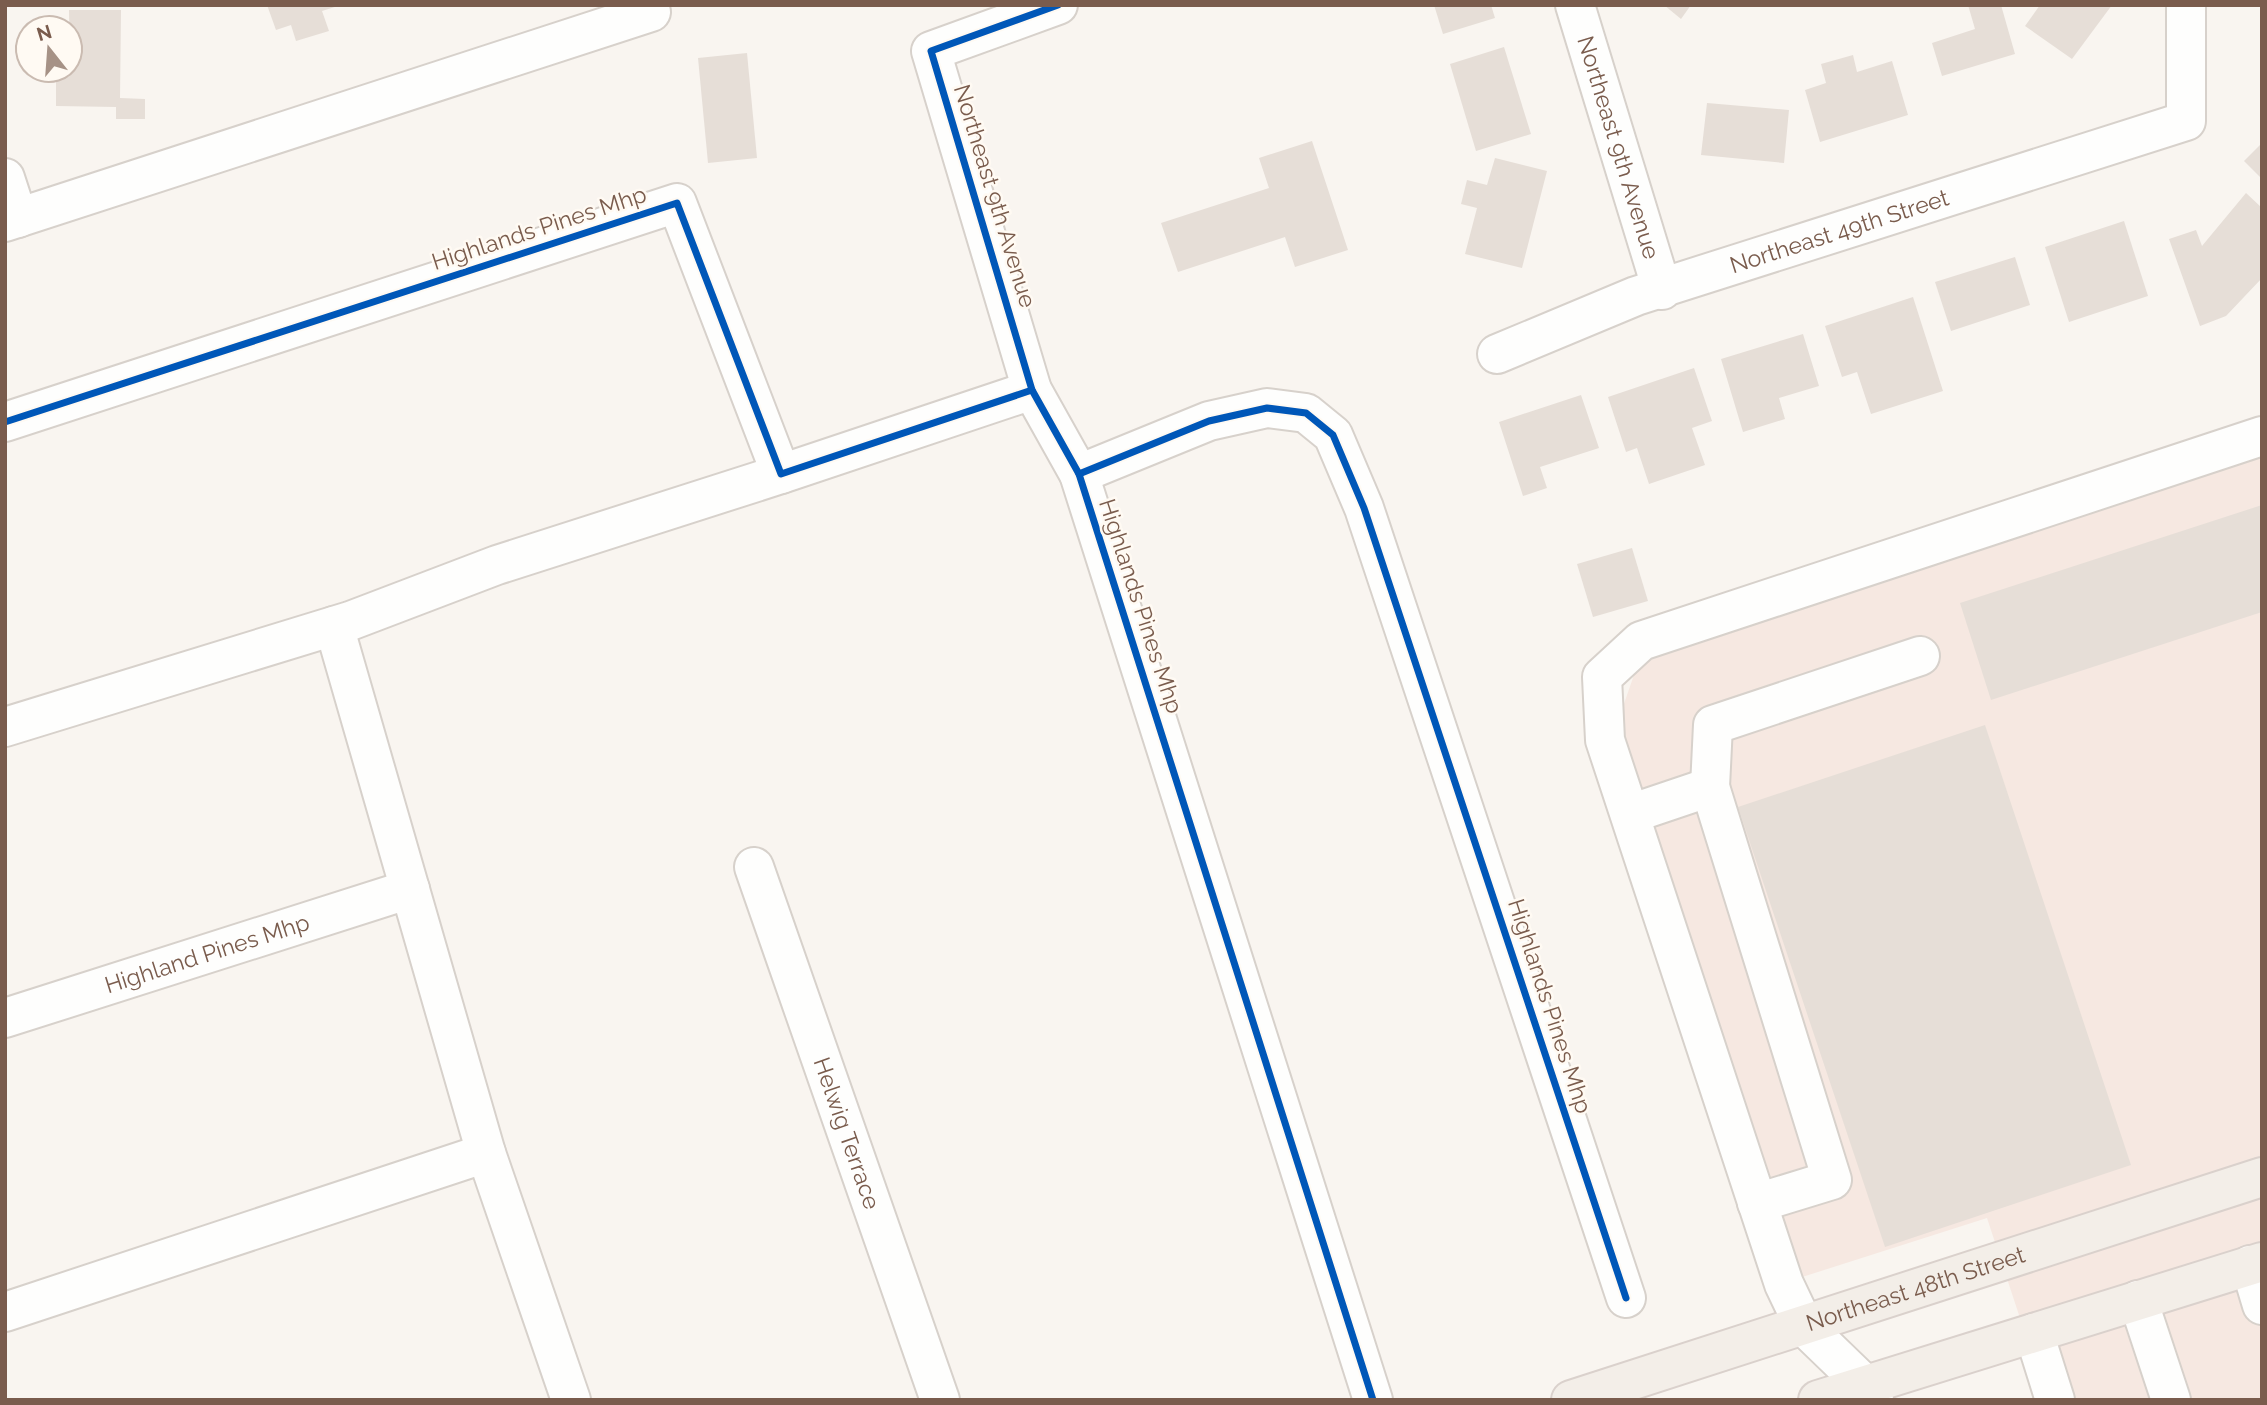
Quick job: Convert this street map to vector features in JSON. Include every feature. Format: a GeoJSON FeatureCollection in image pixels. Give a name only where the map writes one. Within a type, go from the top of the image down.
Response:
{"type":"FeatureCollection","features":[{"type":"Feature","properties":{"kind":"main road","name":"Northeast 48th Street"},"geometry":{"type":"LineString","coordinates":[[1571,1400],[2262,1177]]}},
{"type":"Feature","properties":{"kind":"main road"},"geometry":{"type":"LineString","coordinates":[[1818,1400],[1869,1393],[2034,1333],[2256,1264]]}},
{"type":"Feature","properties":{"kind":"street","name":"Northeast 9th Avenue"},"geometry":{"type":"LineString","coordinates":[[1058,5],[931,51],[1032,390],[1079,474]]}},
{"type":"Feature","properties":{"kind":"street","name":"Northeast 9th Avenue"},"geometry":{"type":"LineString","coordinates":[[1575,5],[1662,290]]}},
{"type":"Feature","properties":{"kind":"street","name":"Northeast 49th Street"},"geometry":{"type":"LineString","coordinates":[[1497,354],[1636,296],[1662,290],[2186,121],[2186,5]]}},
{"type":"Feature","properties":{"kind":"street"},"geometry":{"type":"LineString","coordinates":[[5,178],[12,220],[650,12]]}},
{"type":"Feature","properties":{"kind":"street","name":"Highlands Pines Mhp"},"geometry":{"type":"LineString","coordinates":[[5,422],[677,204],[782,474]]}},
{"type":"Feature","properties":{"kind":"street"},"geometry":{"type":"LineString","coordinates":[[5,727],[334,626],[496,565],[782,474],[1032,390]]}},
{"type":"Feature","properties":{"kind":"street","name":"Highlands Pines Mhp"},"geometry":{"type":"LineString","coordinates":[[1373,1400],[1079,474],[1209,421],[1267,408],[1306,413],[1333,435],[1364,508],[1626,1298]]}},
{"type":"Feature","properties":{"kind":"street"},"geometry":{"type":"LineString","coordinates":[[1869,1393],[1804,1326],[1784,1284],[1605,740],[1602,677],[1641,641],[2262,436]]}},
{"type":"Feature","properties":{"kind":"street"},"geometry":{"type":"LineString","coordinates":[[334,626],[486,1153],[571,1400]]}},
{"type":"Feature","properties":{"kind":"street"},"geometry":{"type":"LineString","coordinates":[[1757,1203],[1832,1180],[1710,787],[1713,725],[1920,656]]}},
{"type":"Feature","properties":{"kind":"street"},"geometry":{"type":"LineString","coordinates":[[1630,814],[1710,787]]}},
{"type":"Feature","properties":{"kind":"street","name":"Helwig Terrace"},"geometry":{"type":"LineString","coordinates":[[754,867],[940,1400]]}},
{"type":"Feature","properties":{"kind":"street","name":"Highland Pines Mhp"},"geometry":{"type":"LineString","coordinates":[[5,1018],[410,889]]}},
{"type":"Feature","properties":{"kind":"street"},"geometry":{"type":"LineString","coordinates":[[5,1312],[486,1153]]}},
{"type":"Feature","properties":{"kind":"street"},"geometry":{"type":"LineString","coordinates":[[2256,1264],[2262,1305]]}},
{"type":"Feature","properties":{"kind":"street"},"geometry":{"type":"LineString","coordinates":[[2138,1300],[2171,1400]]}},
{"type":"Feature","properties":{"kind":"street"},"geometry":{"type":"LineString","coordinates":[[2034,1333],[2055,1400]]}},
{"type":"Feature","properties":{"kind":"shaded area"},"geometry":{"type":"Polygon","coordinates":[[[2262,452],[2262,1400],[2047,1400],[1987,1218],[1796,1279],[1618,721],[1635,672],[1662,648],[2262,452]]]}},
{"type":"Feature","properties":{"kind":"building"},"geometry":{"type":"Polygon","coordinates":[[[267,5],[338,6],[322,11],[329,31],[296,41],[291,25],[276,30],[267,5]]]}},
{"type":"Feature","properties":{"kind":"building"},"geometry":{"type":"Polygon","coordinates":[[[1434,5],[1491,5],[1495,18],[1443,34],[1434,5]]]}},
{"type":"Feature","properties":{"kind":"building"},"geometry":{"type":"Polygon","coordinates":[[[1664,5],[1691,5],[1681,19],[1664,5]]]}},
{"type":"Feature","properties":{"kind":"building"},"geometry":{"type":"Polygon","coordinates":[[[1968,5],[2001,5],[2015,54],[1942,76],[1932,43],[1975,29],[1968,5]]]}},
{"type":"Feature","properties":{"kind":"building"},"geometry":{"type":"Polygon","coordinates":[[[2040,5],[2112,5],[2072,59],[2025,26],[2040,5]]]}},
{"type":"Feature","properties":{"kind":"building"},"geometry":{"type":"Polygon","coordinates":[[[69,10],[121,10],[120,98],[145,99],[145,119],[116,119],[116,107],[56,106],[56,84],[84,84],[84,14],[69,14],[69,10]]]}},
{"type":"Feature","properties":{"kind":"building"},"geometry":{"type":"Polygon","coordinates":[[[1504,47],[1531,134],[1476,151],[1450,64],[1504,47]]]}},
{"type":"Feature","properties":{"kind":"building"},"geometry":{"type":"Polygon","coordinates":[[[747,53],[757,158],[708,163],[698,58],[747,53]]]}},
{"type":"Feature","properties":{"kind":"building"},"geometry":{"type":"Polygon","coordinates":[[[1853,55],[1857,72],[1892,61],[1908,115],[1820,142],[1805,90],[1826,83],[1821,64],[1853,55]]]}},
{"type":"Feature","properties":{"kind":"building"},"geometry":{"type":"Polygon","coordinates":[[[1707,103],[1789,110],[1784,163],[1701,155],[1707,103]]]}},
{"type":"Feature","properties":{"kind":"building"},"geometry":{"type":"Polygon","coordinates":[[[1312,141],[1348,250],[1295,267],[1285,237],[1178,272],[1161,223],[1269,188],[1259,158],[1312,141]]]}},
{"type":"Feature","properties":{"kind":"building"},"geometry":{"type":"Polygon","coordinates":[[[2262,143],[2262,179],[2244,161],[2262,143]]]}},
{"type":"Feature","properties":{"kind":"building"},"geometry":{"type":"Polygon","coordinates":[[[1495,158],[1547,171],[1522,268],[1465,254],[1477,208],[1461,204],[1467,180],[1487,185],[1495,158]]]}},
{"type":"Feature","properties":{"kind":"building"},"geometry":{"type":"Polygon","coordinates":[[[2246,193],[2262,208],[2262,278],[2226,316],[2200,326],[2169,239],[2196,230],[2202,246],[2246,193]]]}},
{"type":"Feature","properties":{"kind":"building"},"geometry":{"type":"Polygon","coordinates":[[[2124,221],[2148,296],[2069,322],[2045,247],[2124,221]]]}},
{"type":"Feature","properties":{"kind":"building"},"geometry":{"type":"Polygon","coordinates":[[[2015,257],[2030,305],[1951,331],[1935,282],[2015,257]]]}},
{"type":"Feature","properties":{"kind":"building"},"geometry":{"type":"Polygon","coordinates":[[[1913,297],[1943,391],[1871,414],[1857,372],[1842,377],[1825,326],[1913,297]]]}},
{"type":"Feature","properties":{"kind":"building"},"geometry":{"type":"Polygon","coordinates":[[[1803,334],[1819,386],[1779,398],[1785,419],[1743,432],[1721,359],[1803,334]]]}},
{"type":"Feature","properties":{"kind":"building"},"geometry":{"type":"Polygon","coordinates":[[[1694,368],[1712,421],[1692,428],[1705,465],[1649,484],[1637,448],[1626,452],[1608,397],[1694,368]]]}},
{"type":"Feature","properties":{"kind":"building"},"geometry":{"type":"Polygon","coordinates":[[[1581,395],[1599,448],[1540,467],[1547,488],[1523,496],[1499,422],[1581,395]]]}},
{"type":"Feature","properties":{"kind":"building"},"geometry":{"type":"Polygon","coordinates":[[[2262,505],[2262,612],[1991,700],[1960,603],[2262,505]]]}},
{"type":"Feature","properties":{"kind":"building"},"geometry":{"type":"Polygon","coordinates":[[[1632,548],[1648,601],[1593,617],[1577,564],[1632,548]]]}},
{"type":"Feature","properties":{"kind":"building"},"geometry":{"type":"Polygon","coordinates":[[[1985,725],[2131,1165],[1885,1247],[1738,807],[1985,725]]]}},
{"type":"Feature","properties":{"kind":"cycle path"},"geometry":{"type":"LineString","coordinates":[[1058,5],[931,51],[1032,390],[1079,474],[1373,1400]]}},
{"type":"Feature","properties":{"kind":"cycle path"},"geometry":{"type":"LineString","coordinates":[[5,422],[677,203],[781,474],[1032,390]]}},
{"type":"Feature","properties":{"kind":"cycle path"},"geometry":{"type":"LineString","coordinates":[[1079,474],[1209,421],[1267,408],[1306,413],[1333,435],[1364,508],[1626,1298]]}}]}
